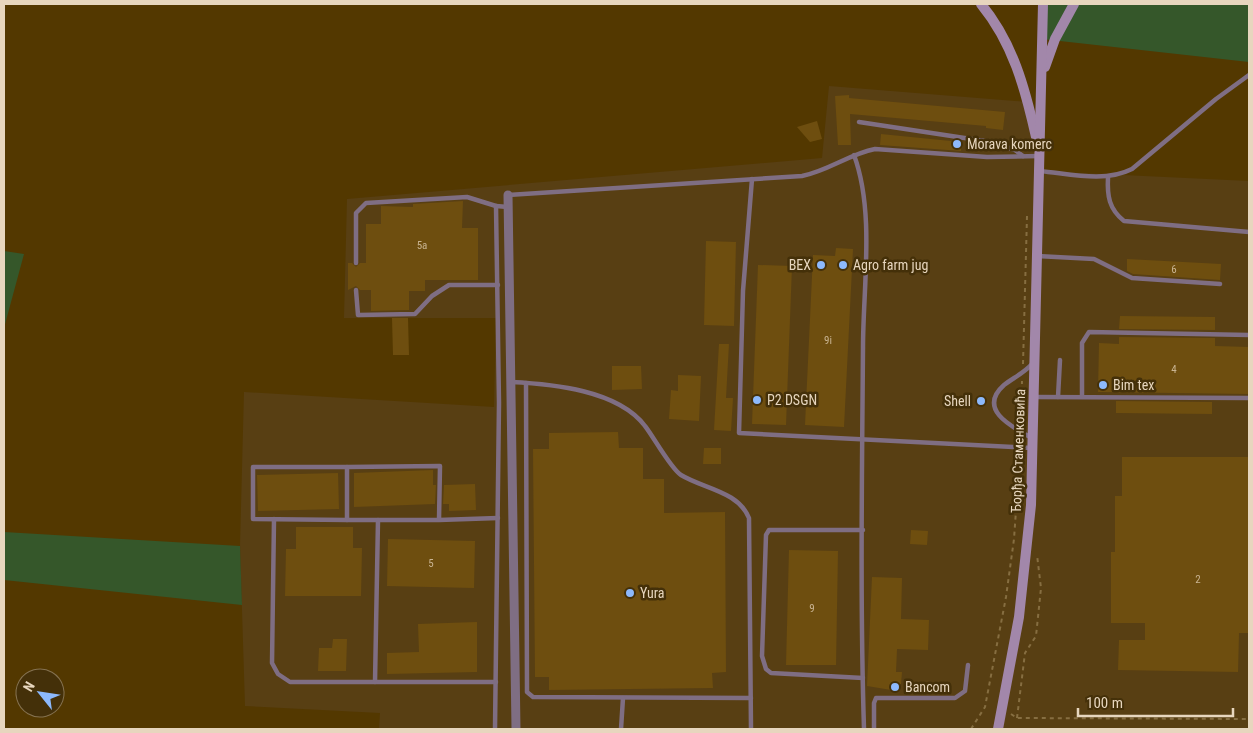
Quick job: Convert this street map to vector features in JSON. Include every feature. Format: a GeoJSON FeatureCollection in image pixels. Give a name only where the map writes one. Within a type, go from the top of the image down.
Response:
{"type":"FeatureCollection","features":[{"type":"Feature","properties":{"kind":"street"},"geometry":{"type":"LineString","coordinates":[[980,4],[1003,36],[1020,72],[1039,155]]}},
{"type":"Feature","properties":{"kind":"street","name":"Ђорђа Стаменковића"},"geometry":{"type":"LineString","coordinates":[[998,729],[1023,584],[1031,505],[1043,4]]}},
{"type":"Feature","properties":{"kind":"street"},"geometry":{"type":"LineString","coordinates":[[1042,77],[1055,39],[1074,4]]}},
{"type":"Feature","properties":{"kind":"street"},"geometry":{"type":"LineString","coordinates":[[508,195],[509,382],[516,729]]}},
{"type":"Feature","properties":{"kind":"lane"},"geometry":{"type":"LineString","coordinates":[[1038,171],[1108,177],[1119,176],[1132,169],[1216,98],[1249,75]]}},
{"type":"Feature","properties":{"kind":"lane"},"geometry":{"type":"LineString","coordinates":[[859,122],[991,142],[1016,150],[1024,156]]}},
{"type":"Feature","properties":{"kind":"lane"},"geometry":{"type":"LineString","coordinates":[[508,195],[811,174],[854,155],[881,149],[987,156],[1039,155]]}},
{"type":"Feature","properties":{"kind":"lane"},"geometry":{"type":"LineString","coordinates":[[854,155],[863,186],[866,214],[863,440],[864,729]]}},
{"type":"Feature","properties":{"kind":"lane"},"geometry":{"type":"LineString","coordinates":[[1108,177],[1109,203],[1117,215],[1124,221],[1249,232]]}},
{"type":"Feature","properties":{"kind":"lane"},"geometry":{"type":"LineString","coordinates":[[752,179],[744,272],[739,433],[863,440],[1033,443]]}},
{"type":"Feature","properties":{"kind":"lane"},"geometry":{"type":"LineString","coordinates":[[356,263],[356,213],[366,203],[467,197],[496,206],[508,206]]}},
{"type":"Feature","properties":{"kind":"lane"},"geometry":{"type":"LineString","coordinates":[[495,729],[498,518],[496,206]]}},
{"type":"Feature","properties":{"kind":"lane"},"geometry":{"type":"LineString","coordinates":[[1037,256],[1094,260],[1132,278],[1220,284]]}},
{"type":"Feature","properties":{"kind":"lane"},"geometry":{"type":"LineString","coordinates":[[356,290],[358,315],[389,315],[418,313],[432,296],[449,285],[498,285]]}},
{"type":"Feature","properties":{"kind":"lane"},"geometry":{"type":"LineString","coordinates":[[1082,396],[1082,343],[1090,332],[1249,336]]}},
{"type":"Feature","properties":{"kind":"lane"},"geometry":{"type":"LineString","coordinates":[[1058,396],[1060,360]]}},
{"type":"Feature","properties":{"kind":"lane"},"geometry":{"type":"LineString","coordinates":[[1033,443],[1002,421],[995,406],[997,395],[1003,386],[1035,361]]}},
{"type":"Feature","properties":{"kind":"lane"},"geometry":{"type":"LineString","coordinates":[[509,382],[552,384],[577,389],[617,405],[643,423],[679,474],[735,499],[744,507],[748,518],[751,729]]}},
{"type":"Feature","properties":{"kind":"lane"},"geometry":{"type":"LineString","coordinates":[[526,383],[528,692],[533,698],[751,698]]}},
{"type":"Feature","properties":{"kind":"lane"},"geometry":{"type":"LineString","coordinates":[[1035,397],[1249,398]]}},
{"type":"Feature","properties":{"kind":"lane"},"geometry":{"type":"LineString","coordinates":[[439,520],[440,466],[252,467],[253,520],[439,520],[498,518]]}},
{"type":"Feature","properties":{"kind":"lane"},"geometry":{"type":"LineString","coordinates":[[347,467],[347,520]]}},
{"type":"Feature","properties":{"kind":"lane"},"geometry":{"type":"LineString","coordinates":[[274,520],[272,663],[274,669],[290,682],[496,682]]}},
{"type":"Feature","properties":{"kind":"lane"},"geometry":{"type":"LineString","coordinates":[[375,682],[378,520]]}},
{"type":"Feature","properties":{"kind":"lane"},"geometry":{"type":"LineString","coordinates":[[863,530],[769,530],[766,535],[762,656],[766,669],[771,673],[863,678]]}},
{"type":"Feature","properties":{"kind":"lane"},"geometry":{"type":"LineString","coordinates":[[874,729],[874,702],[876,698],[955,698],[965,691],[968,665]]}},
{"type":"Feature","properties":{"kind":"lane"},"geometry":{"type":"LineString","coordinates":[[621,729],[623,698]]}},
{"type":"Feature","properties":{"kind":"path"},"geometry":{"type":"LineString","coordinates":[[1002,706],[1017,718],[1249,719]]}},
{"type":"Feature","properties":{"kind":"shaded area"},"geometry":{"type":"Polygon","coordinates":[[[829,86],[1028,102],[1039,153],[1039,171],[1249,181],[1249,729],[379,729],[380,713],[245,706],[240,546],[244,392],[494,407],[496,318],[344,318],[347,199],[822,158],[829,86]]]}},
{"type":"Feature","properties":{"kind":"green space"},"geometry":{"type":"Polygon","coordinates":[[[1043,4],[1249,4],[1249,62],[1042,39],[1043,4]]]}},
{"type":"Feature","properties":{"kind":"green space"},"geometry":{"type":"Polygon","coordinates":[[[4,251],[24,254],[4,328],[4,251]]]}},
{"type":"Feature","properties":{"kind":"green space"},"geometry":{"type":"Polygon","coordinates":[[[4,532],[240,546],[242,605],[4,580],[4,532]]]}},
{"type":"Feature","properties":{"kind":"building"},"geometry":{"type":"Polygon","coordinates":[[[849,95],[849,98],[1005,112],[1003,130],[986,128],[986,126],[850,114],[851,145],[838,145],[835,96],[849,95]]]}},
{"type":"Feature","properties":{"kind":"building"},"geometry":{"type":"Polygon","coordinates":[[[817,121],[822,139],[810,142],[797,127],[817,121]]]}},
{"type":"Feature","properties":{"kind":"building"},"geometry":{"type":"Polygon","coordinates":[[[881,134],[961,142],[961,151],[880,145],[881,134]]]}},
{"type":"Feature","properties":{"kind":"building"},"geometry":{"type":"Polygon","coordinates":[[[463,201],[462,228],[478,228],[478,280],[425,280],[425,291],[409,291],[409,310],[371,311],[371,290],[360,290],[356,286],[348,290],[348,263],[352,263],[356,267],[360,263],[366,263],[366,224],[381,224],[381,206],[413,207],[413,204],[463,201]]]}},
{"type":"Feature","properties":{"kind":"building"},"geometry":{"type":"Polygon","coordinates":[[[706,241],[736,242],[734,326],[704,325],[706,241]]]}},
{"type":"Feature","properties":{"kind":"building"},"geometry":{"type":"Polygon","coordinates":[[[836,248],[853,249],[844,427],[805,425],[813,255],[835,256],[836,248]]]}},
{"type":"Feature","properties":{"kind":"building"},"geometry":{"type":"Polygon","coordinates":[[[1127,259],[1221,264],[1220,280],[1133,274],[1127,271],[1127,259]]]}},
{"type":"Feature","properties":{"kind":"building"},"geometry":{"type":"Polygon","coordinates":[[[758,265],[792,266],[786,425],[752,424],[758,265]]]}},
{"type":"Feature","properties":{"kind":"building"},"geometry":{"type":"Polygon","coordinates":[[[1120,316],[1215,317],[1215,330],[1119,329],[1120,316]]]}},
{"type":"Feature","properties":{"kind":"building"},"geometry":{"type":"Polygon","coordinates":[[[392,318],[408,318],[409,355],[393,355],[392,318]]]}},
{"type":"Feature","properties":{"kind":"building"},"geometry":{"type":"Polygon","coordinates":[[[1119,337],[1215,338],[1215,346],[1249,347],[1249,394],[1098,392],[1099,343],[1119,344],[1119,337]]]}},
{"type":"Feature","properties":{"kind":"building"},"geometry":{"type":"Polygon","coordinates":[[[719,344],[729,344],[726,398],[733,398],[731,431],[714,430],[719,344]]]}},
{"type":"Feature","properties":{"kind":"building"},"geometry":{"type":"Polygon","coordinates":[[[612,366],[641,366],[642,389],[612,390],[612,366]]]}},
{"type":"Feature","properties":{"kind":"building"},"geometry":{"type":"Polygon","coordinates":[[[678,375],[701,376],[699,421],[669,419],[671,390],[678,391],[678,375]]]}},
{"type":"Feature","properties":{"kind":"building"},"geometry":{"type":"Polygon","coordinates":[[[1116,401],[1212,402],[1212,414],[1116,413],[1116,401]]]}},
{"type":"Feature","properties":{"kind":"building","name":"Yura"},"geometry":{"type":"Polygon","coordinates":[[[618,432],[619,448],[643,448],[643,479],[664,479],[664,513],[725,512],[726,672],[712,673],[713,688],[549,690],[549,677],[535,677],[533,449],[549,449],[549,433],[618,432]]]}},
{"type":"Feature","properties":{"kind":"building"},"geometry":{"type":"Polygon","coordinates":[[[704,448],[721,448],[721,464],[703,464],[704,448]]]}},
{"type":"Feature","properties":{"kind":"building"},"geometry":{"type":"Polygon","coordinates":[[[1122,457],[1249,457],[1249,633],[1239,633],[1238,672],[1118,670],[1119,640],[1145,640],[1145,623],[1111,623],[1111,552],[1115,552],[1115,496],[1122,496],[1122,457]]]}},
{"type":"Feature","properties":{"kind":"building"},"geometry":{"type":"Polygon","coordinates":[[[433,470],[433,485],[436,485],[435,504],[354,507],[354,473],[433,470]]]}},
{"type":"Feature","properties":{"kind":"building"},"geometry":{"type":"Polygon","coordinates":[[[338,473],[339,509],[258,511],[257,475],[338,473]]]}},
{"type":"Feature","properties":{"kind":"building"},"geometry":{"type":"Polygon","coordinates":[[[475,484],[476,510],[449,511],[449,504],[443,504],[444,485],[475,484]]]}},
{"type":"Feature","properties":{"kind":"building"},"geometry":{"type":"Polygon","coordinates":[[[296,527],[353,527],[353,548],[362,548],[361,596],[285,596],[286,549],[296,549],[296,527]]]}},
{"type":"Feature","properties":{"kind":"building"},"geometry":{"type":"Polygon","coordinates":[[[911,530],[928,531],[927,545],[910,544],[911,530]]]}},
{"type":"Feature","properties":{"kind":"building"},"geometry":{"type":"Polygon","coordinates":[[[388,539],[475,541],[474,588],[387,586],[388,539]]]}},
{"type":"Feature","properties":{"kind":"building"},"geometry":{"type":"Polygon","coordinates":[[[789,550],[838,551],[836,665],[786,665],[789,550]]]}},
{"type":"Feature","properties":{"kind":"building"},"geometry":{"type":"Polygon","coordinates":[[[872,577],[902,578],[901,619],[929,620],[928,650],[897,649],[896,672],[902,672],[901,684],[897,684],[897,691],[867,686],[872,577]]]}},
{"type":"Feature","properties":{"kind":"building"},"geometry":{"type":"Polygon","coordinates":[[[477,622],[477,672],[387,674],[387,653],[419,652],[418,624],[477,622]]]}},
{"type":"Feature","properties":{"kind":"building"},"geometry":{"type":"Polygon","coordinates":[[[333,639],[347,639],[346,671],[318,671],[319,648],[332,648],[333,639]]]}},
{"type":"Feature","properties":{"kind":"place","name":"Morava komerc"},"geometry":{"type":"Point","coordinates":[957,144]}},
{"type":"Feature","properties":{"kind":"place","name":"BEX"},"geometry":{"type":"Point","coordinates":[821,265]}},
{"type":"Feature","properties":{"kind":"place","name":"Agro farm jug"},"geometry":{"type":"Point","coordinates":[843,265]}},
{"type":"Feature","properties":{"kind":"place","name":"Bim tex"},"geometry":{"type":"Point","coordinates":[1103,385]}},
{"type":"Feature","properties":{"kind":"place","name":"P2 DSGN"},"geometry":{"type":"Point","coordinates":[757,400]}},
{"type":"Feature","properties":{"kind":"place","name":"Shell"},"geometry":{"type":"Point","coordinates":[981,401]}},
{"type":"Feature","properties":{"kind":"place","name":"Yura"},"geometry":{"type":"Point","coordinates":[630,593]}},
{"type":"Feature","properties":{"kind":"place","name":"Bancom"},"geometry":{"type":"Point","coordinates":[895,687]}}]}
